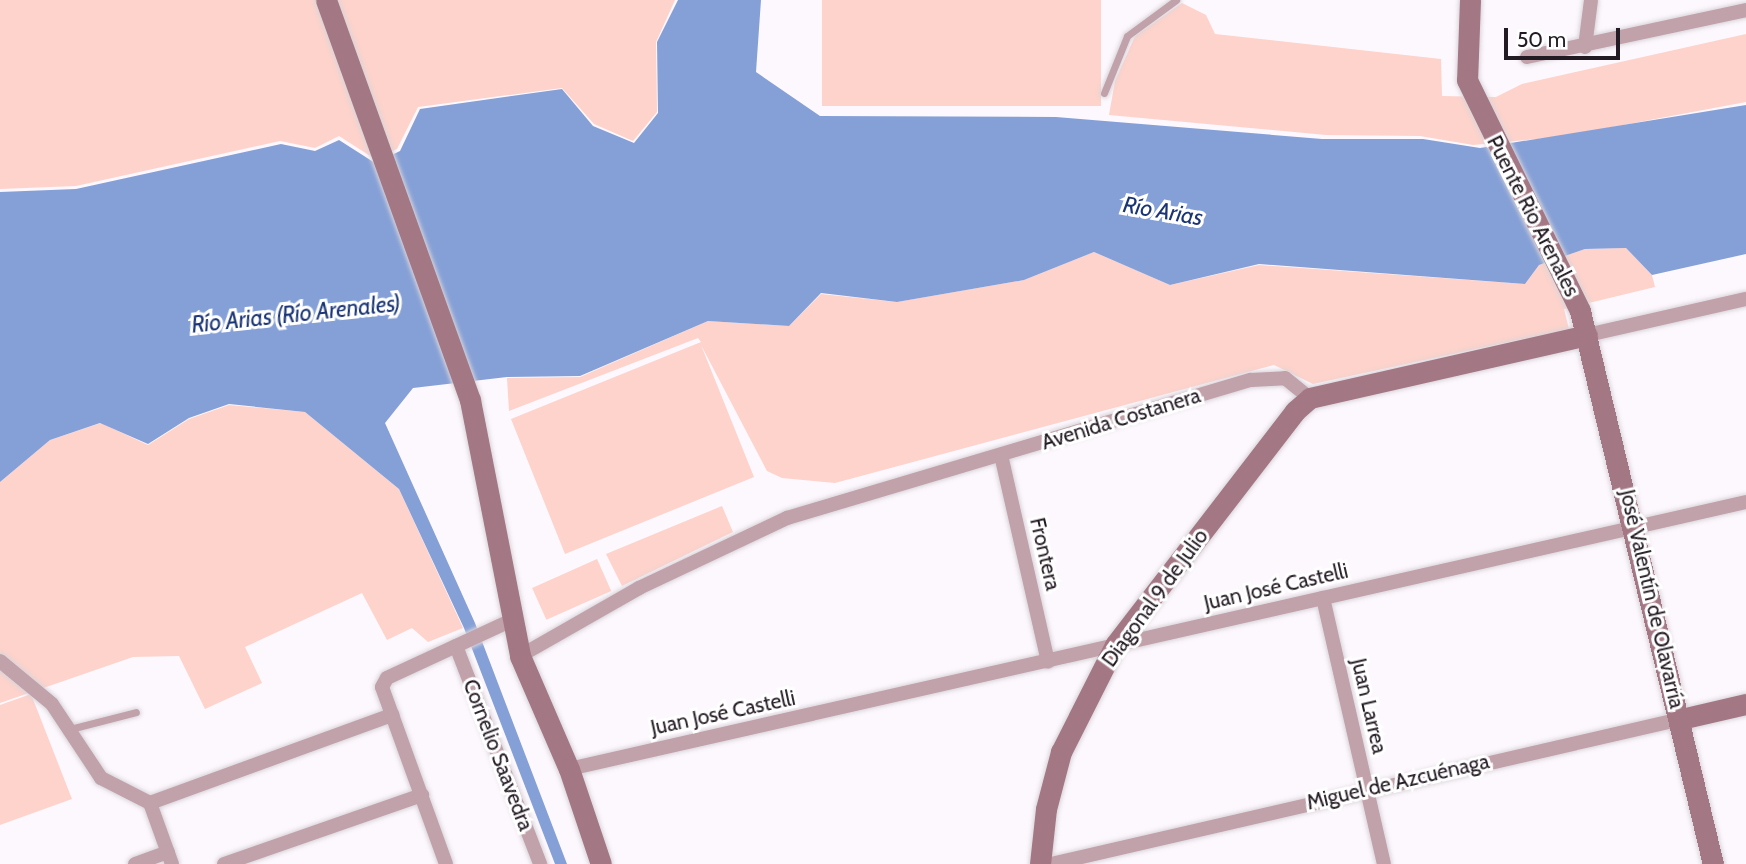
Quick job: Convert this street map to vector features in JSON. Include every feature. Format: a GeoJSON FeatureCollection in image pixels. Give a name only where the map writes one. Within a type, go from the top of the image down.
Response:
{"type":"FeatureCollection","features":[{"type":"Feature","properties":{"kind":"street"},"geometry":{"type":"LineString","coordinates":[[326,0],[366,103],[470,400],[510,621],[520,656],[569,769],[601,864]]}},
{"type":"Feature","properties":{"kind":"street","name":"Puente Rio Arenales"},"geometry":{"type":"LineString","coordinates":[[1470,0],[1465,55],[1473,100],[1578,302],[1587,334]]}},
{"type":"Feature","properties":{"kind":"street"},"geometry":{"type":"LineString","coordinates":[[1585,47],[1591,0]]}},
{"type":"Feature","properties":{"kind":"street"},"geometry":{"type":"LineString","coordinates":[[1527,57],[1585,47],[1746,10]]}},
{"type":"Feature","properties":{"kind":"street"},"geometry":{"type":"LineString","coordinates":[[1310,398],[1746,299]]}},
{"type":"Feature","properties":{"kind":"street","name":"José Valentín de Olavarría"},"geometry":{"type":"LineString","coordinates":[[1587,334],[1636,527],[1713,864]]}},
{"type":"Feature","properties":{"kind":"street","name":"Avenida Costanera"},"geometry":{"type":"LineString","coordinates":[[520,656],[639,588],[788,518],[1251,380],[1285,378],[1310,398]]}},
{"type":"Feature","properties":{"kind":"street","name":"Diagonal 9 de Julio"},"geometry":{"type":"LineString","coordinates":[[1040,864],[1058,761],[1115,645],[1310,398]]}},
{"type":"Feature","properties":{"kind":"street","name":"Frontera"},"geometry":{"type":"LineString","coordinates":[[1001,455],[1048,662]]}},
{"type":"Feature","properties":{"kind":"street","name":"Juan José Castelli"},"geometry":{"type":"LineString","coordinates":[[569,769],[1746,502]]}},
{"type":"Feature","properties":{"kind":"street","name":"Juan Larrea"},"geometry":{"type":"LineString","coordinates":[[1323,598],[1384,864]]}},
{"type":"Feature","properties":{"kind":"street"},"geometry":{"type":"LineString","coordinates":[[446,864],[382,687],[387,678],[510,621]]}},
{"type":"Feature","properties":{"kind":"street","name":"Cornelio Saavedra"},"geometry":{"type":"LineString","coordinates":[[456,646],[540,864]]}},
{"type":"Feature","properties":{"kind":"street"},"geometry":{"type":"LineString","coordinates":[[0,661],[35,686],[70,729],[101,778],[150,803],[170,858],[135,864]]}},
{"type":"Feature","properties":{"kind":"street","name":"Miguel de Azcuénaga"},"geometry":{"type":"LineString","coordinates":[[1051,864],[1366,788],[1746,704]]}},
{"type":"Feature","properties":{"kind":"street"},"geometry":{"type":"LineString","coordinates":[[150,803],[392,715]]}},
{"type":"Feature","properties":{"kind":"street"},"geometry":{"type":"LineString","coordinates":[[224,864],[422,795]]}},
{"type":"Feature","properties":{"kind":"lane"},"geometry":{"type":"LineString","coordinates":[[1104,93],[1127,36],[1176,0]]}},
{"type":"Feature","properties":{"kind":"lane"},"geometry":{"type":"LineString","coordinates":[[70,729],[136,712]]}},
{"type":"Feature","properties":{"kind":"shaded area"},"geometry":{"type":"Polygon","coordinates":[[[0,0],[675,0],[656,42],[657,112],[633,141],[594,124],[562,88],[418,107],[397,149],[375,159],[339,136],[315,148],[280,141],[76,186],[0,189],[0,0]]]}},
{"type":"Feature","properties":{"kind":"shaded area"},"geometry":{"type":"Polygon","coordinates":[[[822,0],[1101,0],[1101,106],[822,106],[822,0]]]}},
{"type":"Feature","properties":{"kind":"shaded area"},"geometry":{"type":"Polygon","coordinates":[[[1182,3],[1206,15],[1215,34],[1441,59],[1442,96],[1496,97],[1522,84],[1746,34],[1746,102],[1559,137],[1473,145],[1420,136],[1326,135],[1109,115],[1115,81],[1135,36],[1182,3]]]}},
{"type":"Feature","properties":{"kind":"shaded area"},"geometry":{"type":"Polygon","coordinates":[[[1626,248],[1652,275],[1655,287],[1564,309],[1569,329],[1313,384],[1274,365],[835,483],[782,478],[767,471],[701,345],[754,477],[565,554],[511,419],[701,342],[698,338],[509,411],[507,378],[580,377],[708,321],[789,326],[821,294],[897,302],[1024,280],[1094,252],[1170,285],[1259,265],[1525,284],[1539,265],[1585,249],[1626,248]]]}},
{"type":"Feature","properties":{"kind":"shaded area"},"geometry":{"type":"Polygon","coordinates":[[[229,405],[305,412],[399,489],[463,628],[428,642],[412,628],[387,640],[362,593],[245,647],[262,683],[205,709],[179,656],[133,657],[0,703],[0,482],[50,440],[101,423],[148,445],[189,419],[229,405]]]}},
{"type":"Feature","properties":{"kind":"shaded area"},"geometry":{"type":"Polygon","coordinates":[[[722,506],[733,532],[622,586],[606,554],[722,506]]]}},
{"type":"Feature","properties":{"kind":"shaded area"},"geometry":{"type":"Polygon","coordinates":[[[597,559],[611,591],[546,620],[532,588],[597,559]]]}},
{"type":"Feature","properties":{"kind":"shaded area"},"geometry":{"type":"Polygon","coordinates":[[[31,694],[72,799],[0,825],[0,705],[31,694]]]}},
{"type":"Feature","properties":{"kind":"water"},"geometry":{"type":"Polygon","coordinates":[[[678,0],[761,0],[756,72],[820,116],[1056,117],[1322,139],[1423,139],[1480,148],[1746,105],[1746,254],[1652,275],[1626,248],[1585,249],[1539,265],[1525,284],[1259,264],[1170,285],[1094,252],[1024,280],[897,302],[821,293],[789,326],[708,321],[580,376],[507,377],[413,388],[385,423],[475,623],[567,864],[555,864],[464,628],[399,489],[305,412],[229,404],[189,418],[148,444],[100,423],[50,440],[0,482],[0,192],[76,189],[281,144],[315,151],[339,140],[375,163],[400,151],[420,109],[562,89],[593,126],[634,143],[658,113],[657,42],[678,0]]]}},
{"type":"Feature","properties":{"kind":"water label","name":"Río Arias"},"geometry":{"type":"Point","coordinates":[1163,211]}},
{"type":"Feature","properties":{"kind":"water label","name":"Río Arias (Río Arenales)"},"geometry":{"type":"Point","coordinates":[296,314]}}]}
